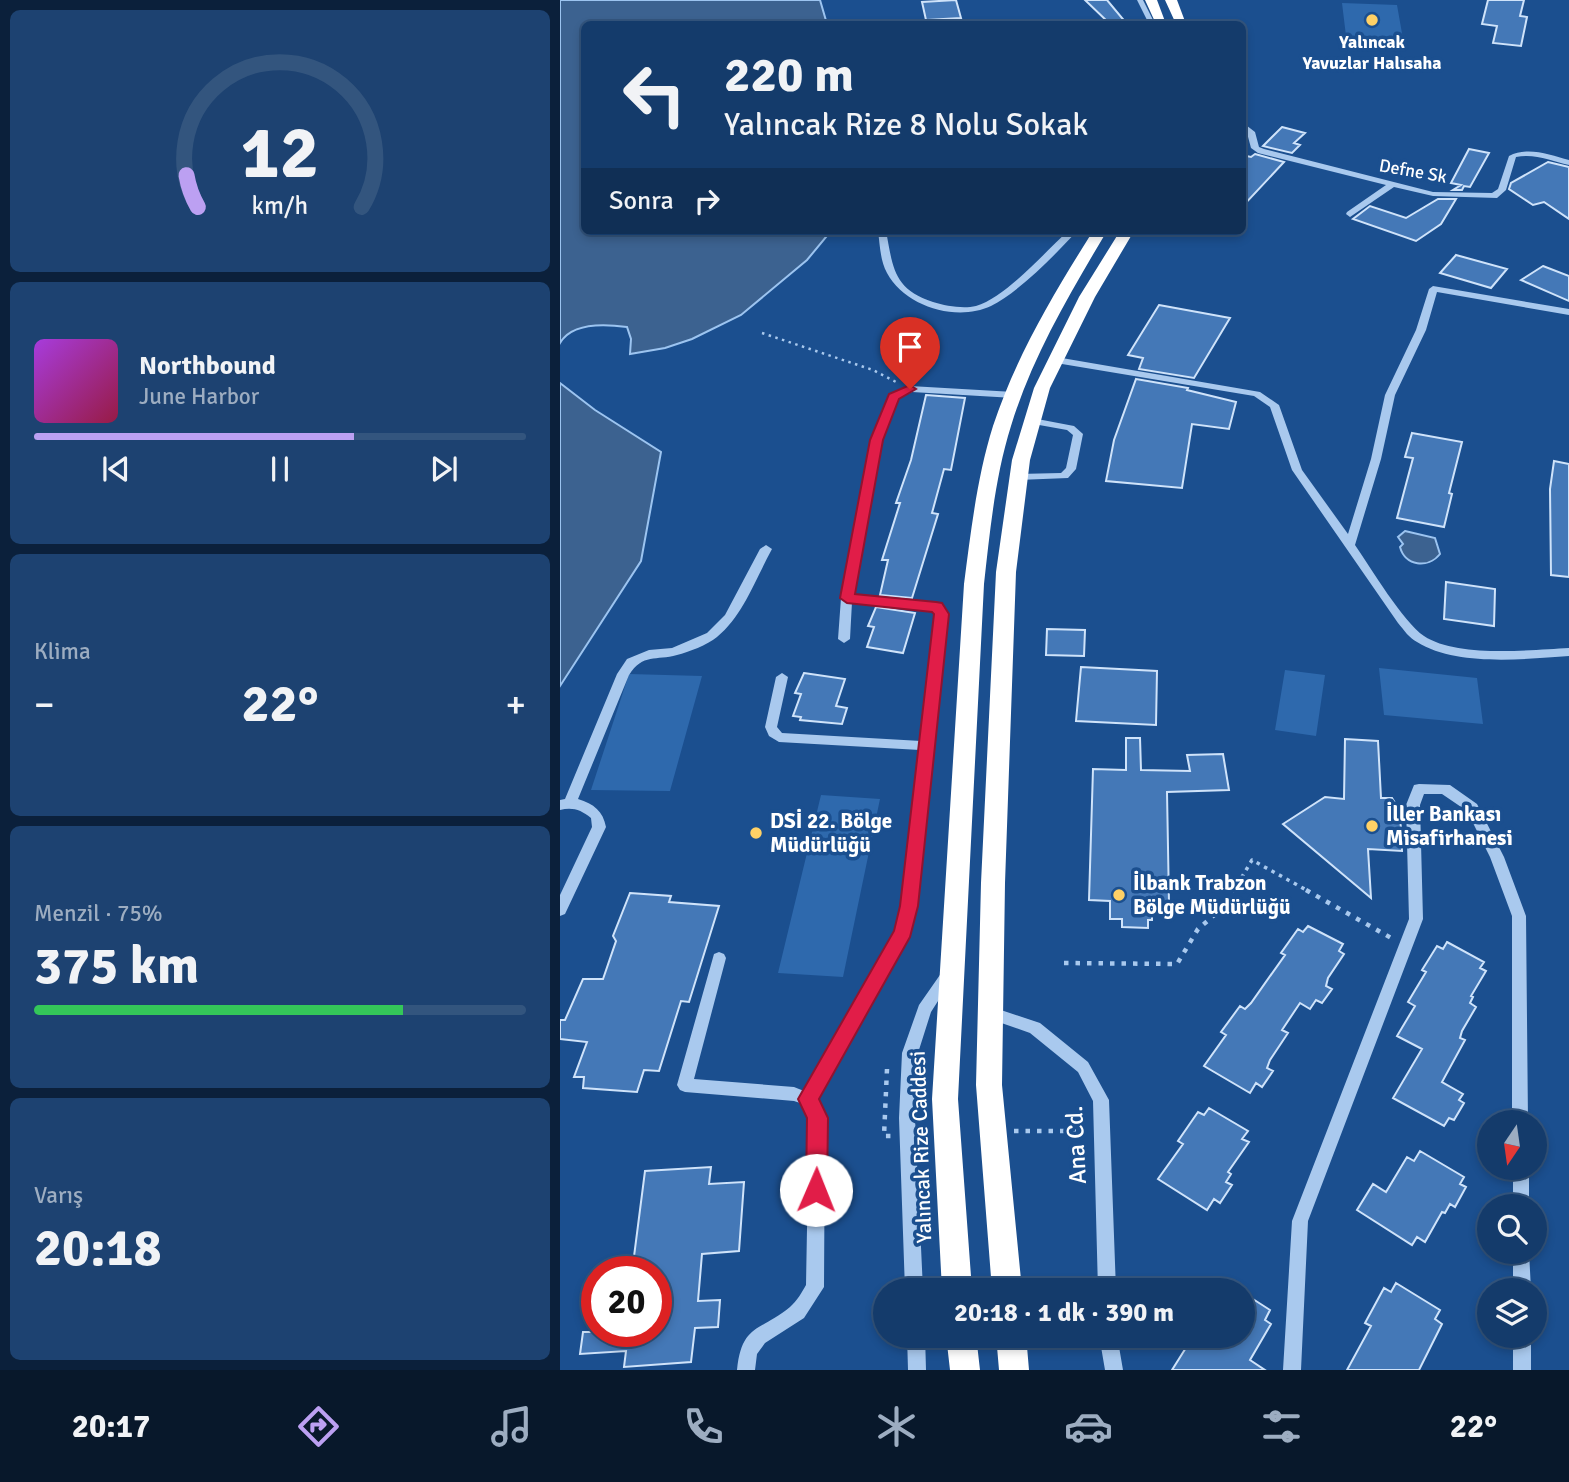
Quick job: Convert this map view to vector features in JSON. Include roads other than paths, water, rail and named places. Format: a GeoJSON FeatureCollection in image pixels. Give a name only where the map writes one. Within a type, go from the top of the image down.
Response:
{"type":"FeatureCollection","features":[{"type":"Feature","properties":{"kind":"highway"},"geometry":{"type":"LineString","coordinates":[[1151,0],[1160,21]]}},
{"type":"Feature","properties":{"kind":"highway"},"geometry":{"type":"LineString","coordinates":[[1171,0],[1180,21]]}},
{"type":"Feature","properties":{"kind":"highway","name":"Yalıncak Rize Caddesi"},"geometry":{"type":"LineString","coordinates":[[956,1278],[945,1099],[974,584],[993,461],[1002,426],[1063,291],[1098,235]]}},
{"type":"Feature","properties":{"kind":"highway"},"geometry":{"type":"LineString","coordinates":[[1006,1278],[989,1085],[993,883],[1006,572],[1018,477],[1042,388],[1087,297],[1125,235]]}},
{"type":"Feature","properties":{"kind":"highway"},"geometry":{"type":"LineString","coordinates":[[962,1348],[965,1370]]}},
{"type":"Feature","properties":{"kind":"highway"},"geometry":{"type":"LineString","coordinates":[[1012,1348],[1014,1370]]}},
{"type":"Feature","properties":{"kind":"street"},"geometry":{"type":"LineString","coordinates":[[1140,0],[1150,21]]}},
{"type":"Feature","properties":{"kind":"street","name":"Defne Sk"},"geometry":{"type":"LineString","coordinates":[[1246,128],[1251,132],[1255,148],[1261,151],[1433,194],[1494,195],[1502,190],[1513,156],[1521,153],[1538,154],[1569,163]]}},
{"type":"Feature","properties":{"kind":"street"},"geometry":{"type":"LineString","coordinates":[[1350,214],[1391,185]]}},
{"type":"Feature","properties":{"kind":"street"},"geometry":{"type":"LineString","coordinates":[[883,235],[887,265],[898,284],[909,294],[931,304],[970,309],[982,307],[1010,288],[1069,235]]}},
{"type":"Feature","properties":{"kind":"street"},"geometry":{"type":"LineString","coordinates":[[1350,544],[1376,459],[1390,395],[1421,330],[1433,289],[1569,312]]}},
{"type":"Feature","properties":{"kind":"street"},"geometry":{"type":"LineString","coordinates":[[1056,360],[1257,394],[1274,405],[1297,470],[1402,620],[1418,638],[1447,649],[1512,654],[1569,652]]}},
{"type":"Feature","properties":{"kind":"street"},"geometry":{"type":"LineString","coordinates":[[844,639],[847,598],[876,440],[894,397],[910,389],[1014,395]]}},
{"type":"Feature","properties":{"kind":"street"},"geometry":{"type":"LineString","coordinates":[[1018,477],[1064,476],[1071,469],[1078,434],[1070,428],[1032,421]]}},
{"type":"Feature","properties":{"kind":"street"},"geometry":{"type":"LineString","coordinates":[[560,910],[599,827],[597,816],[591,811],[581,804],[565,803],[623,674],[631,662],[649,654],[674,652],[710,636],[730,617],[766,549]]}},
{"type":"Feature","properties":{"kind":"street"},"geometry":{"type":"LineString","coordinates":[[808,1099],[907,921],[940,610],[936,607],[847,598]]}},
{"type":"Feature","properties":{"kind":"street"},"geometry":{"type":"LineString","coordinates":[[782,677],[771,727],[773,733],[779,737],[927,746]]}},
{"type":"Feature","properties":{"kind":"street"},"geometry":{"type":"LineString","coordinates":[[1292,1370],[1300,1221],[1416,919],[1413,806],[1419,789],[1445,789],[1472,808],[1497,858],[1519,916],[1520,1110]]}},
{"type":"Feature","properties":{"kind":"street"},"geometry":{"type":"LineString","coordinates":[[719,958],[685,1085],[793,1094],[808,1099],[817,1118],[815,1287],[798,1312],[759,1337],[748,1350],[746,1370]]}},
{"type":"Feature","properties":{"kind":"street"},"geometry":{"type":"LineString","coordinates":[[914,1278],[907,1118],[910,1053],[924,1010],[951,970]]}},
{"type":"Feature","properties":{"kind":"street","name":"Ana Cd."},"geometry":{"type":"LineString","coordinates":[[992,1013],[1035,1028],[1083,1067],[1101,1100],[1107,1278]]}},
{"type":"Feature","properties":{"kind":"street"},"geometry":{"type":"LineString","coordinates":[[916,1348],[917,1370]]}},
{"type":"Feature","properties":{"kind":"street"},"geometry":{"type":"LineString","coordinates":[[1110,1348],[1114,1370]]}},
{"type":"Feature","properties":{"kind":"street"},"geometry":{"type":"LineString","coordinates":[[1522,1348],[1522,1370]]}},
{"type":"Feature","properties":{"kind":"place","name":"Yalıncak Yavuzlar Halısaha"},"geometry":{"type":"Point","coordinates":[1372,20]}},
{"type":"Feature","properties":{"kind":"place","name":"İller Bankası Misafirhanesi"},"geometry":{"type":"Point","coordinates":[1372,826]}},
{"type":"Feature","properties":{"kind":"place","name":"DSİ 22. Bölge Müdürlüğü"},"geometry":{"type":"Point","coordinates":[756,833]}},
{"type":"Feature","properties":{"kind":"place","name":"İlbank Trabzon Bölge Müdürlüğü"},"geometry":{"type":"Point","coordinates":[1119,895]}}]}
